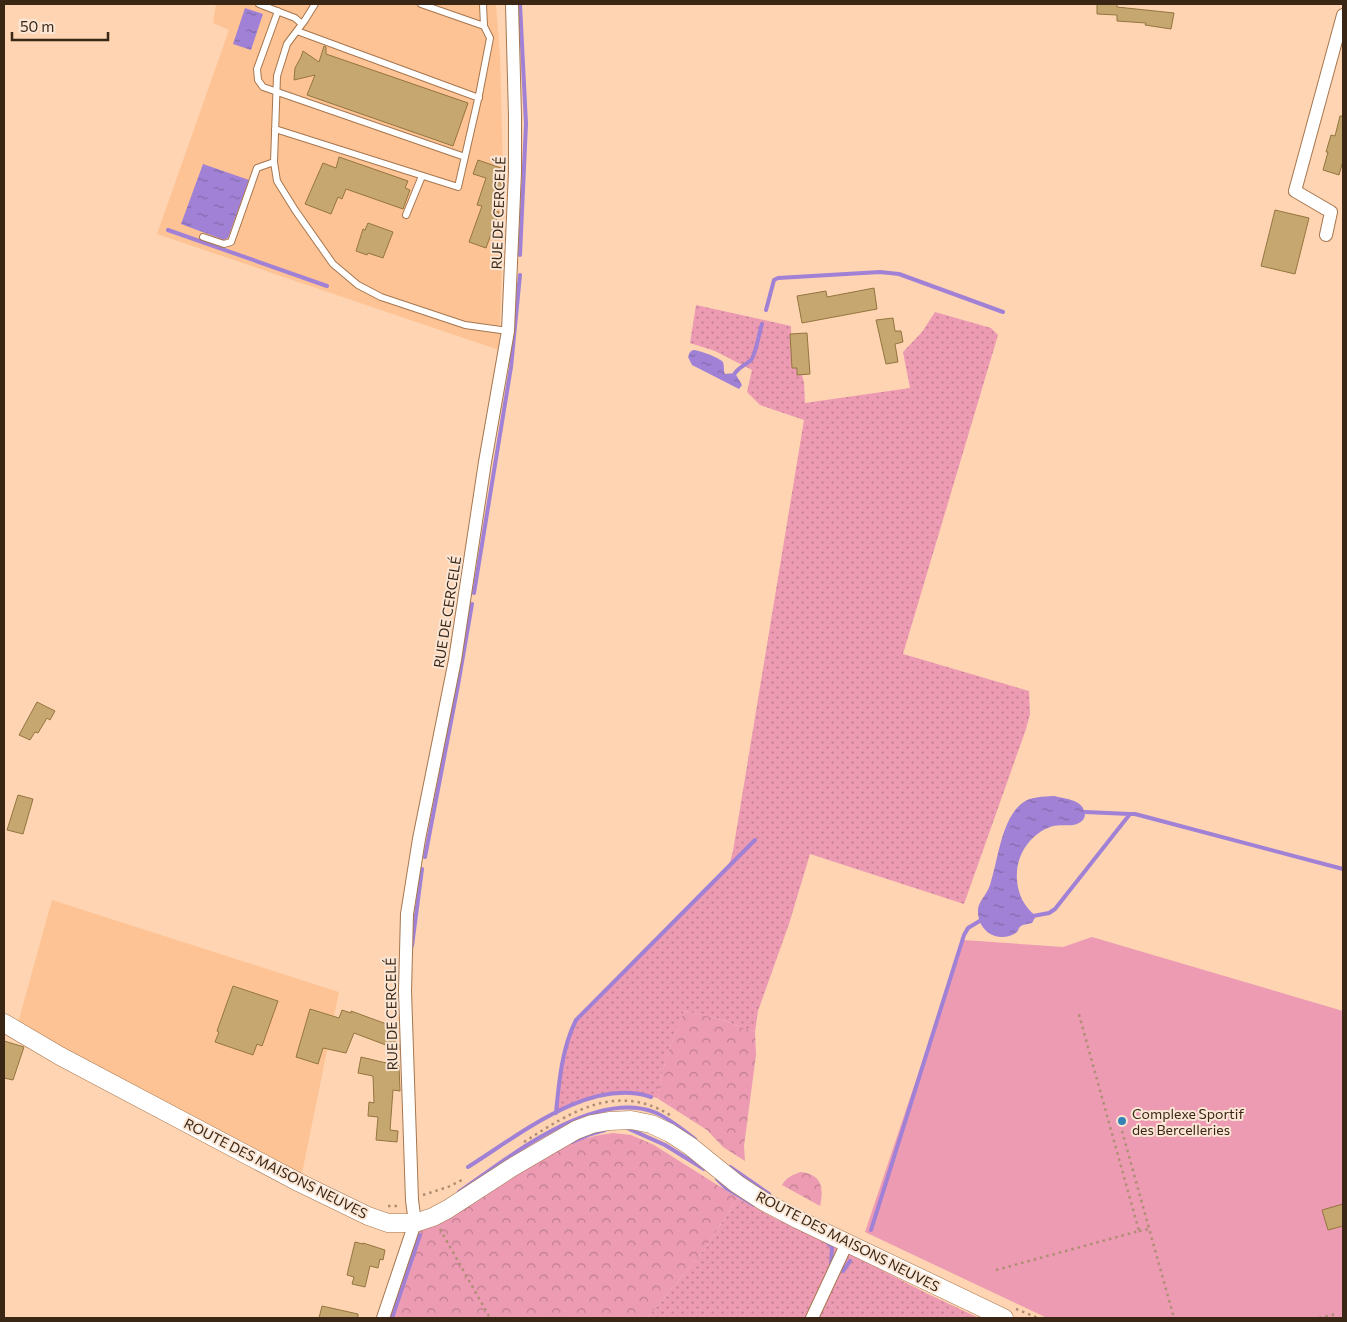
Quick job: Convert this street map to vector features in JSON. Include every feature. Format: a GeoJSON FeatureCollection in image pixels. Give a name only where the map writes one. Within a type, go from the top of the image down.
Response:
{"type":"FeatureCollection","features":[{"type":"Feature","properties":{"kind":"street","name":"RUE DE CERCELÉ"},"geometry":{"type":"LineString","coordinates":[[414,1223],[405,991],[407,914],[414,867],[455,660],[485,462],[508,330],[515,172],[512,4]]}},
{"type":"Feature","properties":{"kind":"street"},"geometry":{"type":"LineString","coordinates":[[1326,235],[1331,212],[1296,192],[1343,15]]}},
{"type":"Feature","properties":{"kind":"street","name":"ROUTE DES MAISONS NEUVES"},"geometry":{"type":"LineString","coordinates":[[4,1023],[60,1056],[337,1202],[388,1223],[414,1223],[433,1217],[550,1144],[576,1130],[592,1124],[609,1121],[631,1120],[651,1124],[670,1133],[737,1184],[764,1201],[1004,1318]]}},
{"type":"Feature","properties":{"kind":"street"},"geometry":{"type":"LineString","coordinates":[[383,1318],[414,1223]]}},
{"type":"Feature","properties":{"kind":"street"},"geometry":{"type":"LineString","coordinates":[[812,1318],[847,1243]]}},
{"type":"Feature","properties":{"kind":"lane"},"geometry":{"type":"LineString","coordinates":[[259,4],[295,18],[302,24]]}},
{"type":"Feature","properties":{"kind":"lane"},"geometry":{"type":"LineString","coordinates":[[314,4],[287,44],[277,76],[274,162],[277,181],[333,264],[358,285],[381,297],[465,325],[508,330]]}},
{"type":"Feature","properties":{"kind":"lane"},"geometry":{"type":"LineString","coordinates":[[422,4],[484,26]]}},
{"type":"Feature","properties":{"kind":"lane"},"geometry":{"type":"LineString","coordinates":[[275,129],[458,187],[479,98],[490,38],[484,26],[483,4]]}},
{"type":"Feature","properties":{"kind":"lane"},"geometry":{"type":"LineString","coordinates":[[278,11],[257,69],[258,80],[263,87],[465,157]]}},
{"type":"Feature","properties":{"kind":"lane"},"geometry":{"type":"LineString","coordinates":[[297,31],[479,98]]}},
{"type":"Feature","properties":{"kind":"lane"},"geometry":{"type":"LineString","coordinates":[[203,237],[224,244],[231,242],[257,168],[274,162]]}},
{"type":"Feature","properties":{"kind":"lane"},"geometry":{"type":"LineString","coordinates":[[406,215],[422,176]]}},
{"type":"Feature","properties":{"kind":"path"},"geometry":{"type":"LineString","coordinates":[[1078,1011],[1139,1231]]}},
{"type":"Feature","properties":{"kind":"path"},"geometry":{"type":"LineString","coordinates":[[1122,1131],[1174,1318]]}},
{"type":"Feature","properties":{"kind":"path"},"geometry":{"type":"LineString","coordinates":[[433,1217],[490,1318]]}},
{"type":"Feature","properties":{"kind":"path"},"geometry":{"type":"LineString","coordinates":[[996,1270],[1149,1229]]}},
{"type":"Feature","properties":{"kind":"path"},"geometry":{"type":"LineString","coordinates":[[1319,1318],[1336,1314]]}},
{"type":"Feature","properties":{"kind":"shaded area"},"geometry":{"type":"Polygon","coordinates":[[[216,4],[496,4],[500,56],[504,204],[499,350],[157,234],[229,30],[213,23],[216,4]]]}},
{"type":"Feature","properties":{"kind":"shaded area"},"geometry":{"type":"Polygon","coordinates":[[[52,900],[339,992],[300,1183],[16,1030],[52,900]]]}},
{"type":"Feature","properties":{"kind":"green space"},"geometry":{"type":"Polygon","coordinates":[[[696,305],[791,326],[792,368],[797,368],[797,375],[802,375],[805,403],[910,388],[903,352],[922,332],[935,312],[991,328],[998,335],[903,654],[1029,691],[1030,714],[964,904],[810,854],[789,924],[758,1011],[755,1032],[716,1018],[684,1011],[668,1054],[657,1098],[630,1093],[605,1094],[581,1101],[556,1113],[564,1053],[576,1020],[721,875],[730,862],[733,851],[804,420],[760,405],[747,392],[752,370],[715,351],[690,343],[696,305]]]}},
{"type":"Feature","properties":{"kind":"green space","name":"Complexe Sportif des Bercelleries"},"geometry":{"type":"Polygon","coordinates":[[[1092,937],[1343,1011],[1343,1318],[1047,1318],[865,1232],[963,940],[1063,947],[1092,937]]]}},
{"type":"Feature","properties":{"kind":"green space"},"geometry":{"type":"Polygon","coordinates":[[[684,1011],[716,1018],[755,1032],[756,1055],[744,1146],[745,1161],[723,1147],[707,1130],[657,1098],[668,1054],[684,1011]]]}},
{"type":"Feature","properties":{"kind":"green space"},"geometry":{"type":"Polygon","coordinates":[[[613,1133],[631,1135],[654,1145],[738,1198],[704,1250],[647,1318],[383,1318],[411,1233],[490,1185],[547,1154],[583,1139],[613,1133]]]}},
{"type":"Feature","properties":{"kind":"green space"},"geometry":{"type":"Polygon","coordinates":[[[801,1172],[813,1176],[820,1183],[822,1193],[820,1206],[782,1185],[790,1177],[801,1172]]]}},
{"type":"Feature","properties":{"kind":"green space"},"geometry":{"type":"Polygon","coordinates":[[[738,1198],[774,1218],[823,1240],[979,1318],[647,1318],[704,1250],[738,1198]]]}},
{"type":"Feature","properties":{"kind":"water"},"geometry":{"type":"Polygon","coordinates":[[[245,8],[263,14],[251,50],[233,44],[245,8]]]}},
{"type":"Feature","properties":{"kind":"water"},"geometry":{"type":"Polygon","coordinates":[[[203,164],[249,180],[228,238],[224,240],[181,224],[203,164]]]}},
{"type":"Feature","properties":{"kind":"water"},"geometry":{"type":"Polygon","coordinates":[[[693,350],[708,354],[722,361],[725,374],[735,373],[742,385],[739,389],[692,365],[688,357],[693,350]]]}},
{"type":"Feature","properties":{"kind":"water"},"geometry":{"type":"Polygon","coordinates":[[[1054,796],[1068,799],[1081,805],[1084,809],[1084,818],[1076,824],[1056,825],[1045,829],[1031,840],[1021,854],[1017,880],[1022,900],[1036,916],[1032,923],[1019,927],[1017,932],[1012,935],[1006,937],[995,936],[982,926],[978,909],[990,885],[1001,842],[1009,820],[1014,811],[1025,801],[1037,797],[1054,796]]]}},
{"type":"Feature","properties":{"kind":"building"},"geometry":{"type":"Polygon","coordinates":[[[1097,4],[1117,4],[1117,7],[1174,13],[1171,29],[1145,25],[1146,23],[1117,21],[1117,15],[1097,14],[1097,4]]]}},
{"type":"Feature","properties":{"kind":"building"},"geometry":{"type":"Polygon","coordinates":[[[324,46],[326,47],[326,54],[468,103],[453,146],[307,95],[315,75],[294,80],[295,68],[303,51],[319,62],[324,46]]]}},
{"type":"Feature","properties":{"kind":"building"},"geometry":{"type":"Polygon","coordinates":[[[1340,116],[1343,116],[1343,161],[1339,175],[1323,170],[1331,135],[1335,136],[1340,116]]]}},
{"type":"Feature","properties":{"kind":"building"},"geometry":{"type":"Polygon","coordinates":[[[339,157],[408,181],[405,188],[410,190],[403,209],[346,189],[342,199],[338,197],[331,214],[305,204],[323,163],[336,168],[339,157]]]}},
{"type":"Feature","properties":{"kind":"building"},"geometry":{"type":"Polygon","coordinates":[[[478,160],[501,168],[496,181],[502,184],[493,210],[499,212],[486,248],[469,242],[482,206],[477,205],[486,178],[473,174],[478,160]]]}},
{"type":"Feature","properties":{"kind":"building"},"geometry":{"type":"Polygon","coordinates":[[[1275,210],[1309,218],[1295,274],[1261,266],[1275,210]]]}},
{"type":"Feature","properties":{"kind":"building"},"geometry":{"type":"Polygon","coordinates":[[[368,223],[393,232],[383,258],[356,251],[363,229],[365,230],[368,223]]]}},
{"type":"Feature","properties":{"kind":"building"},"geometry":{"type":"Polygon","coordinates":[[[874,288],[877,309],[802,323],[797,296],[826,291],[827,297],[874,288]]]}},
{"type":"Feature","properties":{"kind":"building"},"geometry":{"type":"Polygon","coordinates":[[[893,318],[895,331],[901,331],[903,342],[895,344],[898,362],[886,364],[876,320],[893,318]]]}},
{"type":"Feature","properties":{"kind":"building"},"geometry":{"type":"Polygon","coordinates":[[[807,333],[810,374],[797,375],[797,368],[792,368],[790,334],[807,333]]]}},
{"type":"Feature","properties":{"kind":"building"},"geometry":{"type":"Polygon","coordinates":[[[37,702],[55,711],[50,720],[47,718],[38,733],[35,732],[30,740],[19,735],[37,702]]]}},
{"type":"Feature","properties":{"kind":"building"},"geometry":{"type":"Polygon","coordinates":[[[18,795],[33,799],[23,834],[7,830],[18,795]]]}},
{"type":"Feature","properties":{"kind":"building"},"geometry":{"type":"Polygon","coordinates":[[[233,986],[278,1001],[262,1046],[257,1044],[253,1055],[215,1042],[233,986]]]}},
{"type":"Feature","properties":{"kind":"building"},"geometry":{"type":"Polygon","coordinates":[[[310,1009],[339,1018],[342,1010],[351,1013],[351,1011],[392,1026],[388,1036],[399,1044],[399,1050],[354,1033],[346,1053],[323,1048],[318,1064],[296,1057],[310,1009]]]}},
{"type":"Feature","properties":{"kind":"building"},"geometry":{"type":"Polygon","coordinates":[[[4,1041],[24,1047],[13,1080],[4,1078],[4,1041]]]}},
{"type":"Feature","properties":{"kind":"building"},"geometry":{"type":"Polygon","coordinates":[[[361,1057],[399,1066],[400,1091],[393,1090],[390,1130],[398,1131],[397,1142],[376,1140],[378,1117],[368,1116],[369,1102],[374,1103],[373,1076],[358,1073],[361,1057]]]}},
{"type":"Feature","properties":{"kind":"building"},"geometry":{"type":"Polygon","coordinates":[[[1343,1204],[1343,1226],[1328,1230],[1322,1210],[1343,1204]]]}},
{"type":"Feature","properties":{"kind":"building"},"geometry":{"type":"Polygon","coordinates":[[[355,1242],[385,1250],[383,1260],[380,1259],[378,1268],[370,1266],[365,1287],[352,1284],[354,1277],[347,1275],[355,1242]]]}},
{"type":"Feature","properties":{"kind":"building"},"geometry":{"type":"Polygon","coordinates":[[[322,1306],[358,1314],[358,1318],[319,1318],[322,1306]]]}},
{"type":"Feature","properties":{"kind":"waterway"},"geometry":{"type":"LineString","coordinates":[[520,4],[526,124],[520,255]]}},
{"type":"Feature","properties":{"kind":"waterway"},"geometry":{"type":"LineString","coordinates":[[168,230],[327,286]]}},
{"type":"Feature","properties":{"kind":"waterway"},"geometry":{"type":"LineString","coordinates":[[766,310],[774,280],[778,278],[880,272],[899,274],[1003,312]]}},
{"type":"Feature","properties":{"kind":"waterway"},"geometry":{"type":"LineString","coordinates":[[474,593],[511,367],[520,275]]}},
{"type":"Feature","properties":{"kind":"waterway"},"geometry":{"type":"LineString","coordinates":[[735,373],[753,357],[762,324]]}},
{"type":"Feature","properties":{"kind":"waterway"},"geometry":{"type":"LineString","coordinates":[[425,857],[472,604]]}},
{"type":"Feature","properties":{"kind":"waterway"},"geometry":{"type":"LineString","coordinates":[[1085,812],[1130,814]]}},
{"type":"Feature","properties":{"kind":"waterway"},"geometry":{"type":"LineString","coordinates":[[1033,916],[1049,913],[1055,909],[1130,814],[1343,869]]}},
{"type":"Feature","properties":{"kind":"waterway"},"geometry":{"type":"LineString","coordinates":[[556,1113],[564,1053],[576,1020],[755,840]]}},
{"type":"Feature","properties":{"kind":"waterway"},"geometry":{"type":"LineString","coordinates":[[412,946],[422,869]]}},
{"type":"Feature","properties":{"kind":"waterway"},"geometry":{"type":"LineString","coordinates":[[871,1230],[964,935],[968,928],[983,919]]}},
{"type":"Feature","properties":{"kind":"waterway"},"geometry":{"type":"LineString","coordinates":[[468,1167],[555,1112],[579,1102],[604,1095],[628,1093],[651,1097]]}},
{"type":"Feature","properties":{"kind":"waterway"},"geometry":{"type":"LineString","coordinates":[[459,1192],[525,1146],[551,1131],[604,1110],[630,1107],[654,1112],[660,1114],[695,1139]]}},
{"type":"Feature","properties":{"kind":"waterway"},"geometry":{"type":"LineString","coordinates":[[627,1128],[665,1145],[704,1169]]}},
{"type":"Feature","properties":{"kind":"waterway"},"geometry":{"type":"LineString","coordinates":[[572,1142],[605,1130]]}},
{"type":"Feature","properties":{"kind":"waterway"},"geometry":{"type":"LineString","coordinates":[[730,1167],[769,1194]]}},
{"type":"Feature","properties":{"kind":"waterway"},"geometry":{"type":"LineString","coordinates":[[717,1179],[726,1188],[754,1205]]}},
{"type":"Feature","properties":{"kind":"waterway"},"geometry":{"type":"LineString","coordinates":[[392,1318],[420,1235]]}},
{"type":"Feature","properties":{"kind":"waterway"},"geometry":{"type":"LineString","coordinates":[[827,1242],[832,1247],[831,1265]]}},
{"type":"Feature","properties":{"kind":"waterway"},"geometry":{"type":"LineString","coordinates":[[843,1271],[850,1261]]}},
{"type":"Feature","properties":{"kind":"place","name":"Complexe Sportif des Bercelleries"},"geometry":{"type":"Point","coordinates":[1122,1121]}}]}
